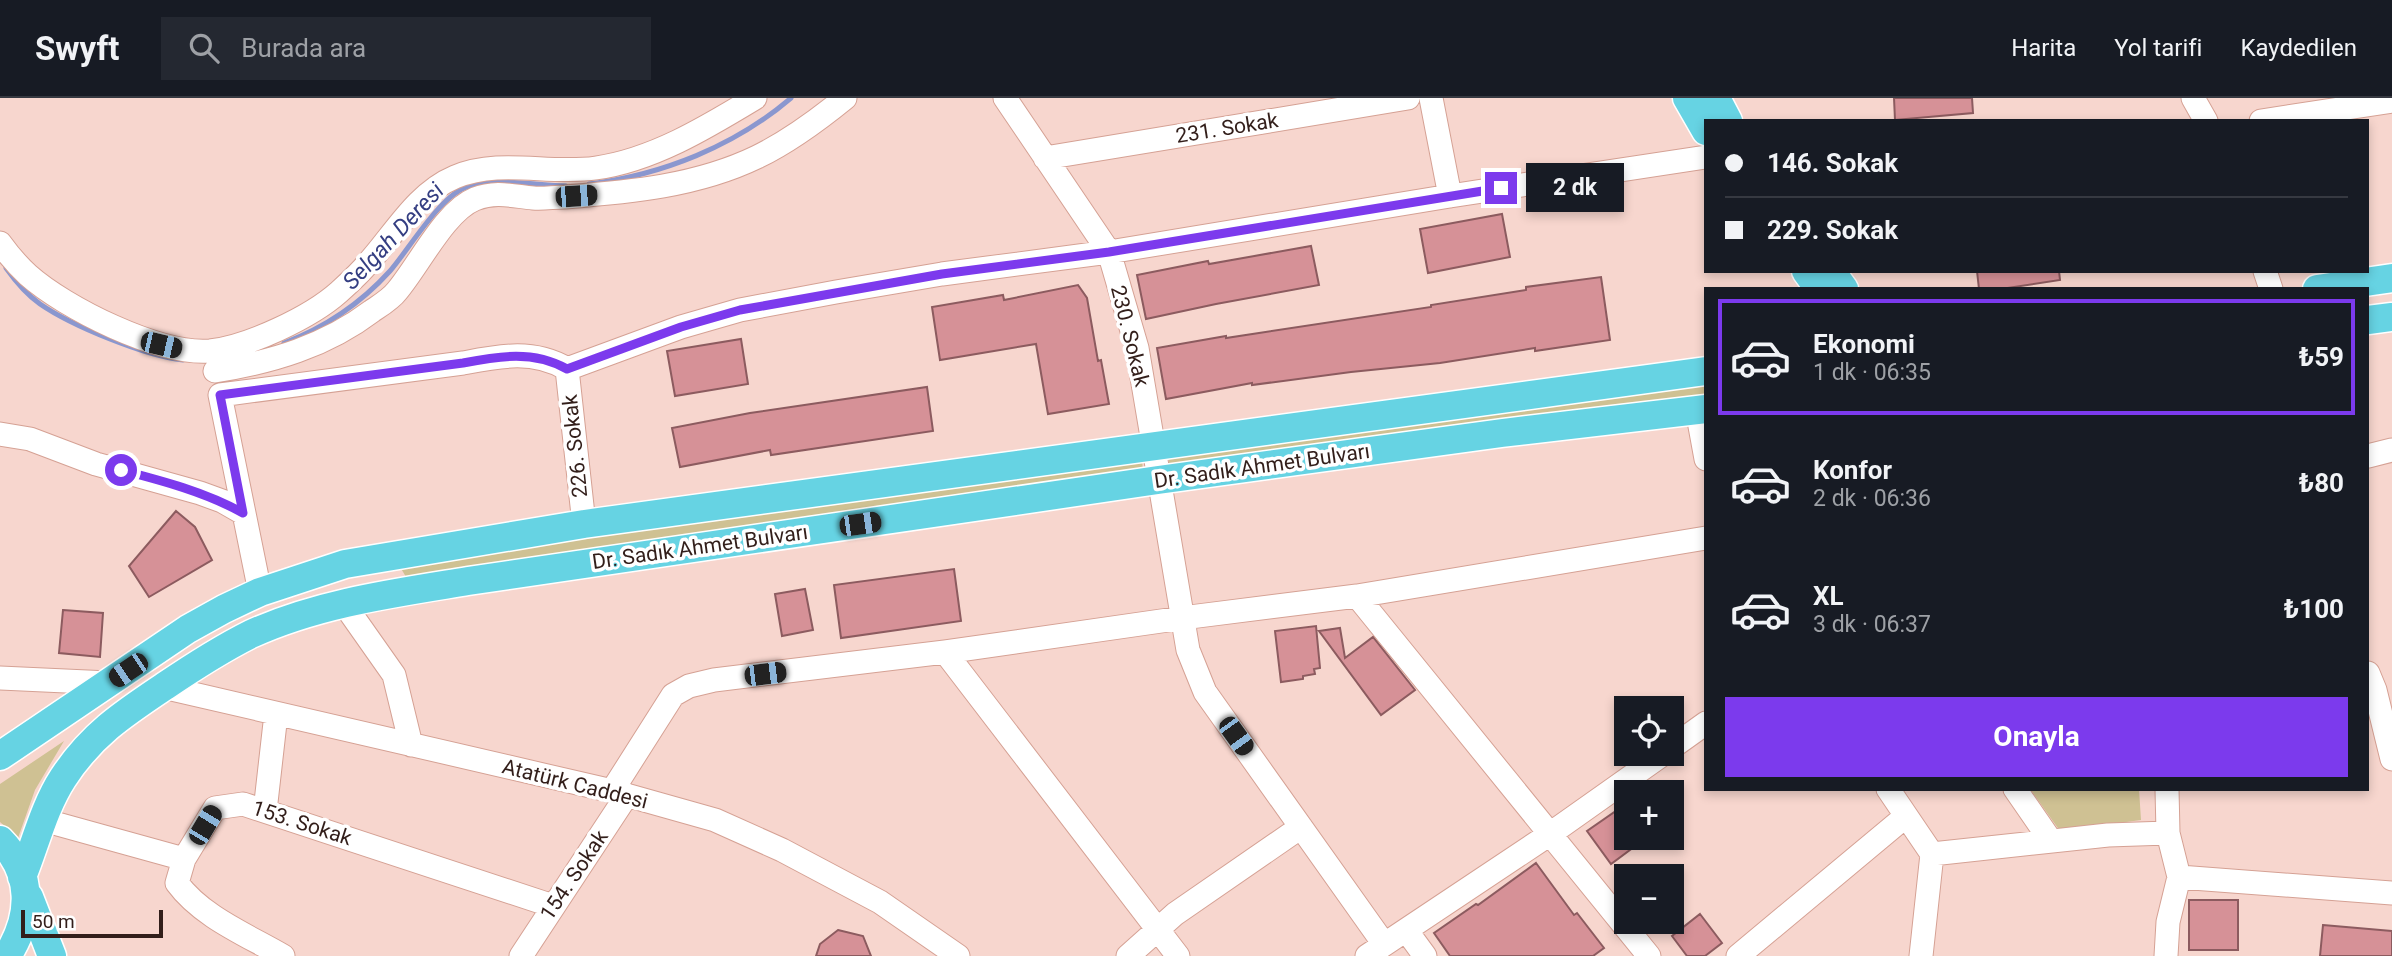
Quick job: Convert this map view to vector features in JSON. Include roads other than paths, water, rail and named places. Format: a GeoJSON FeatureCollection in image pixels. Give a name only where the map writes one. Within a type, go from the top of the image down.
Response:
{"type":"FeatureCollection","features":[{"type":"Feature","properties":{"kind":"main road"},"geometry":{"type":"LineString","coordinates":[[1687,98],[1704,128]]}},
{"type":"Feature","properties":{"kind":"main road"},"geometry":{"type":"LineString","coordinates":[[1716,98],[1727,119]]}},
{"type":"Feature","properties":{"kind":"main road"},"geometry":{"type":"LineString","coordinates":[[2331,287],[2392,278]]}},
{"type":"Feature","properties":{"kind":"main road"},"geometry":{"type":"LineString","coordinates":[[2369,320],[2392,317]]}},
{"type":"Feature","properties":{"kind":"main road","name":"Dr. Sadık Ahmet Bulvarı"},"geometry":{"type":"LineString","coordinates":[[0,756],[188,629],[260,592],[318,572],[380,557],[584,524],[1704,371]]}},
{"type":"Feature","properties":{"kind":"main road","name":"Dr. Sadık Ahmet Bulvarı"},"geometry":{"type":"LineString","coordinates":[[24,882],[43,820],[61,781],[95,738],[124,712],[211,655],[253,634],[300,616],[344,604],[468,581],[1158,480],[1502,433],[1702,410]]}},
{"type":"Feature","properties":{"kind":"main road"},"geometry":{"type":"LineString","coordinates":[[0,839],[19,865],[51,956]]}},
{"type":"Feature","properties":{"kind":"main road"},"geometry":{"type":"LineString","coordinates":[[7,956],[24,923],[27,904],[24,882]]}},
{"type":"Feature","properties":{"kind":"street"},"geometry":{"type":"LineString","coordinates":[[213,361],[314,311],[338,293],[367,265],[419,201],[453,178],[476,170],[502,167],[566,170],[596,168],[629,161],[716,122],[755,98]]}},
{"type":"Feature","properties":{"kind":"street"},"geometry":{"type":"LineString","coordinates":[[0,243],[27,274],[51,293],[135,335],[213,361],[259,364],[302,350],[356,323],[395,293],[455,211],[474,199],[496,193],[536,199],[596,195],[659,187],[699,178],[756,158],[796,134],[845,98]]}},
{"type":"Feature","properties":{"kind":"street","name":"230. Sokak"},"geometry":{"type":"LineString","coordinates":[[1005,98],[1109,252],[1137,348],[1188,650],[1205,692],[1301,827],[1375,950]]}},
{"type":"Feature","properties":{"kind":"street","name":"231. Sokak"},"geometry":{"type":"LineString","coordinates":[[1045,158],[1408,98]]}},
{"type":"Feature","properties":{"kind":"street"},"geometry":{"type":"LineString","coordinates":[[1431,98],[1450,196]]}},
{"type":"Feature","properties":{"kind":"street"},"geometry":{"type":"LineString","coordinates":[[2193,98],[2205,119]]}},
{"type":"Feature","properties":{"kind":"street"},"geometry":{"type":"LineString","coordinates":[[2274,119],[2392,101]]}},
{"type":"Feature","properties":{"kind":"street"},"geometry":{"type":"LineString","coordinates":[[220,395],[501,356],[527,355],[550,359],[567,369],[681,327],[740,310],[942,274],[1109,252],[1704,157]]}},
{"type":"Feature","properties":{"kind":"street"},"geometry":{"type":"LineString","coordinates":[[213,361],[260,592]]}},
{"type":"Feature","properties":{"kind":"street","name":"226. Sokak"},"geometry":{"type":"LineString","coordinates":[[567,369],[584,524]]}},
{"type":"Feature","properties":{"kind":"street"},"geometry":{"type":"LineString","coordinates":[[1702,410],[1704,434]]}},
{"type":"Feature","properties":{"kind":"street"},"geometry":{"type":"LineString","coordinates":[[0,434],[30,439],[96,464],[200,493],[243,513]]}},
{"type":"Feature","properties":{"kind":"street"},"geometry":{"type":"LineString","coordinates":[[2369,456],[2392,450]]}},
{"type":"Feature","properties":{"kind":"street","name":"154. Sokak"},"geometry":{"type":"LineString","coordinates":[[521,956],[619,793],[673,695],[689,686],[714,680],[945,652],[1357,596],[1704,538]]}},
{"type":"Feature","properties":{"kind":"street"},"geometry":{"type":"LineString","coordinates":[[1357,596],[1649,956]]}},
{"type":"Feature","properties":{"kind":"street"},"geometry":{"type":"LineString","coordinates":[[344,604],[394,676],[411,745]]}},
{"type":"Feature","properties":{"kind":"street"},"geometry":{"type":"LineString","coordinates":[[945,652],[1178,956]]}},
{"type":"Feature","properties":{"kind":"street"},"geometry":{"type":"LineString","coordinates":[[2369,675],[2392,759]]}},
{"type":"Feature","properties":{"kind":"street"},"geometry":{"type":"LineString","coordinates":[[0,678],[108,683]]}},
{"type":"Feature","properties":{"kind":"street","name":"Atatürk Caddesi"},"geometry":{"type":"LineString","coordinates":[[163,687],[619,793],[715,820],[782,850],[880,902],[958,956]]}},
{"type":"Feature","properties":{"kind":"street"},"geometry":{"type":"LineString","coordinates":[[265,811],[276,714]]}},
{"type":"Feature","properties":{"kind":"street"},"geometry":{"type":"LineString","coordinates":[[1684,739],[1704,724]]}},
{"type":"Feature","properties":{"kind":"street"},"geometry":{"type":"LineString","coordinates":[[1375,950],[1550,834],[1646,766]]}},
{"type":"Feature","properties":{"kind":"street"},"geometry":{"type":"LineString","coordinates":[[1889,791],[1932,854],[1921,956]]}},
{"type":"Feature","properties":{"kind":"street"},"geometry":{"type":"LineString","coordinates":[[2016,791],[2051,841]]}},
{"type":"Feature","properties":{"kind":"street"},"geometry":{"type":"LineString","coordinates":[[2166,956],[2168,922],[2179,877],[2168,833],[2167,791]]}},
{"type":"Feature","properties":{"kind":"street","name":"153. Sokak"},"geometry":{"type":"LineString","coordinates":[[283,956],[202,909],[187,897],[177,883],[184,859],[215,808],[243,804],[553,906]]}},
{"type":"Feature","properties":{"kind":"street"},"geometry":{"type":"LineString","coordinates":[[1738,956],[1906,816]]}},
{"type":"Feature","properties":{"kind":"street"},"geometry":{"type":"LineString","coordinates":[[43,820],[184,859]]}},
{"type":"Feature","properties":{"kind":"street"},"geometry":{"type":"LineString","coordinates":[[1128,956],[1175,914],[1301,827]]}},
{"type":"Feature","properties":{"kind":"street"},"geometry":{"type":"LineString","coordinates":[[1932,854],[2108,835],[2168,833]]}},
{"type":"Feature","properties":{"kind":"street"},"geometry":{"type":"LineString","coordinates":[[2179,877],[2392,893]]}},
{"type":"Feature","properties":{"kind":"street"},"geometry":{"type":"LineString","coordinates":[[1406,930],[1425,956]]}},
{"type":"Feature","properties":{"kind":"waterway","name":"Selgah Deresi"},"geometry":{"type":"LineString","coordinates":[[589,184],[643,174],[696,156],[746,130],[791,98]]}},
{"type":"Feature","properties":{"kind":"waterway","name":"Selgah Deresi"},"geometry":{"type":"LineString","coordinates":[[284,343],[327,322],[367,294],[390,271],[437,210],[458,191],[492,182],[566,186]]}},
{"type":"Feature","properties":{"kind":"waterway","name":"Selgah Deresi"},"geometry":{"type":"LineString","coordinates":[[6,268],[22,288],[54,313],[109,339],[149,353],[183,360]]}}]}
